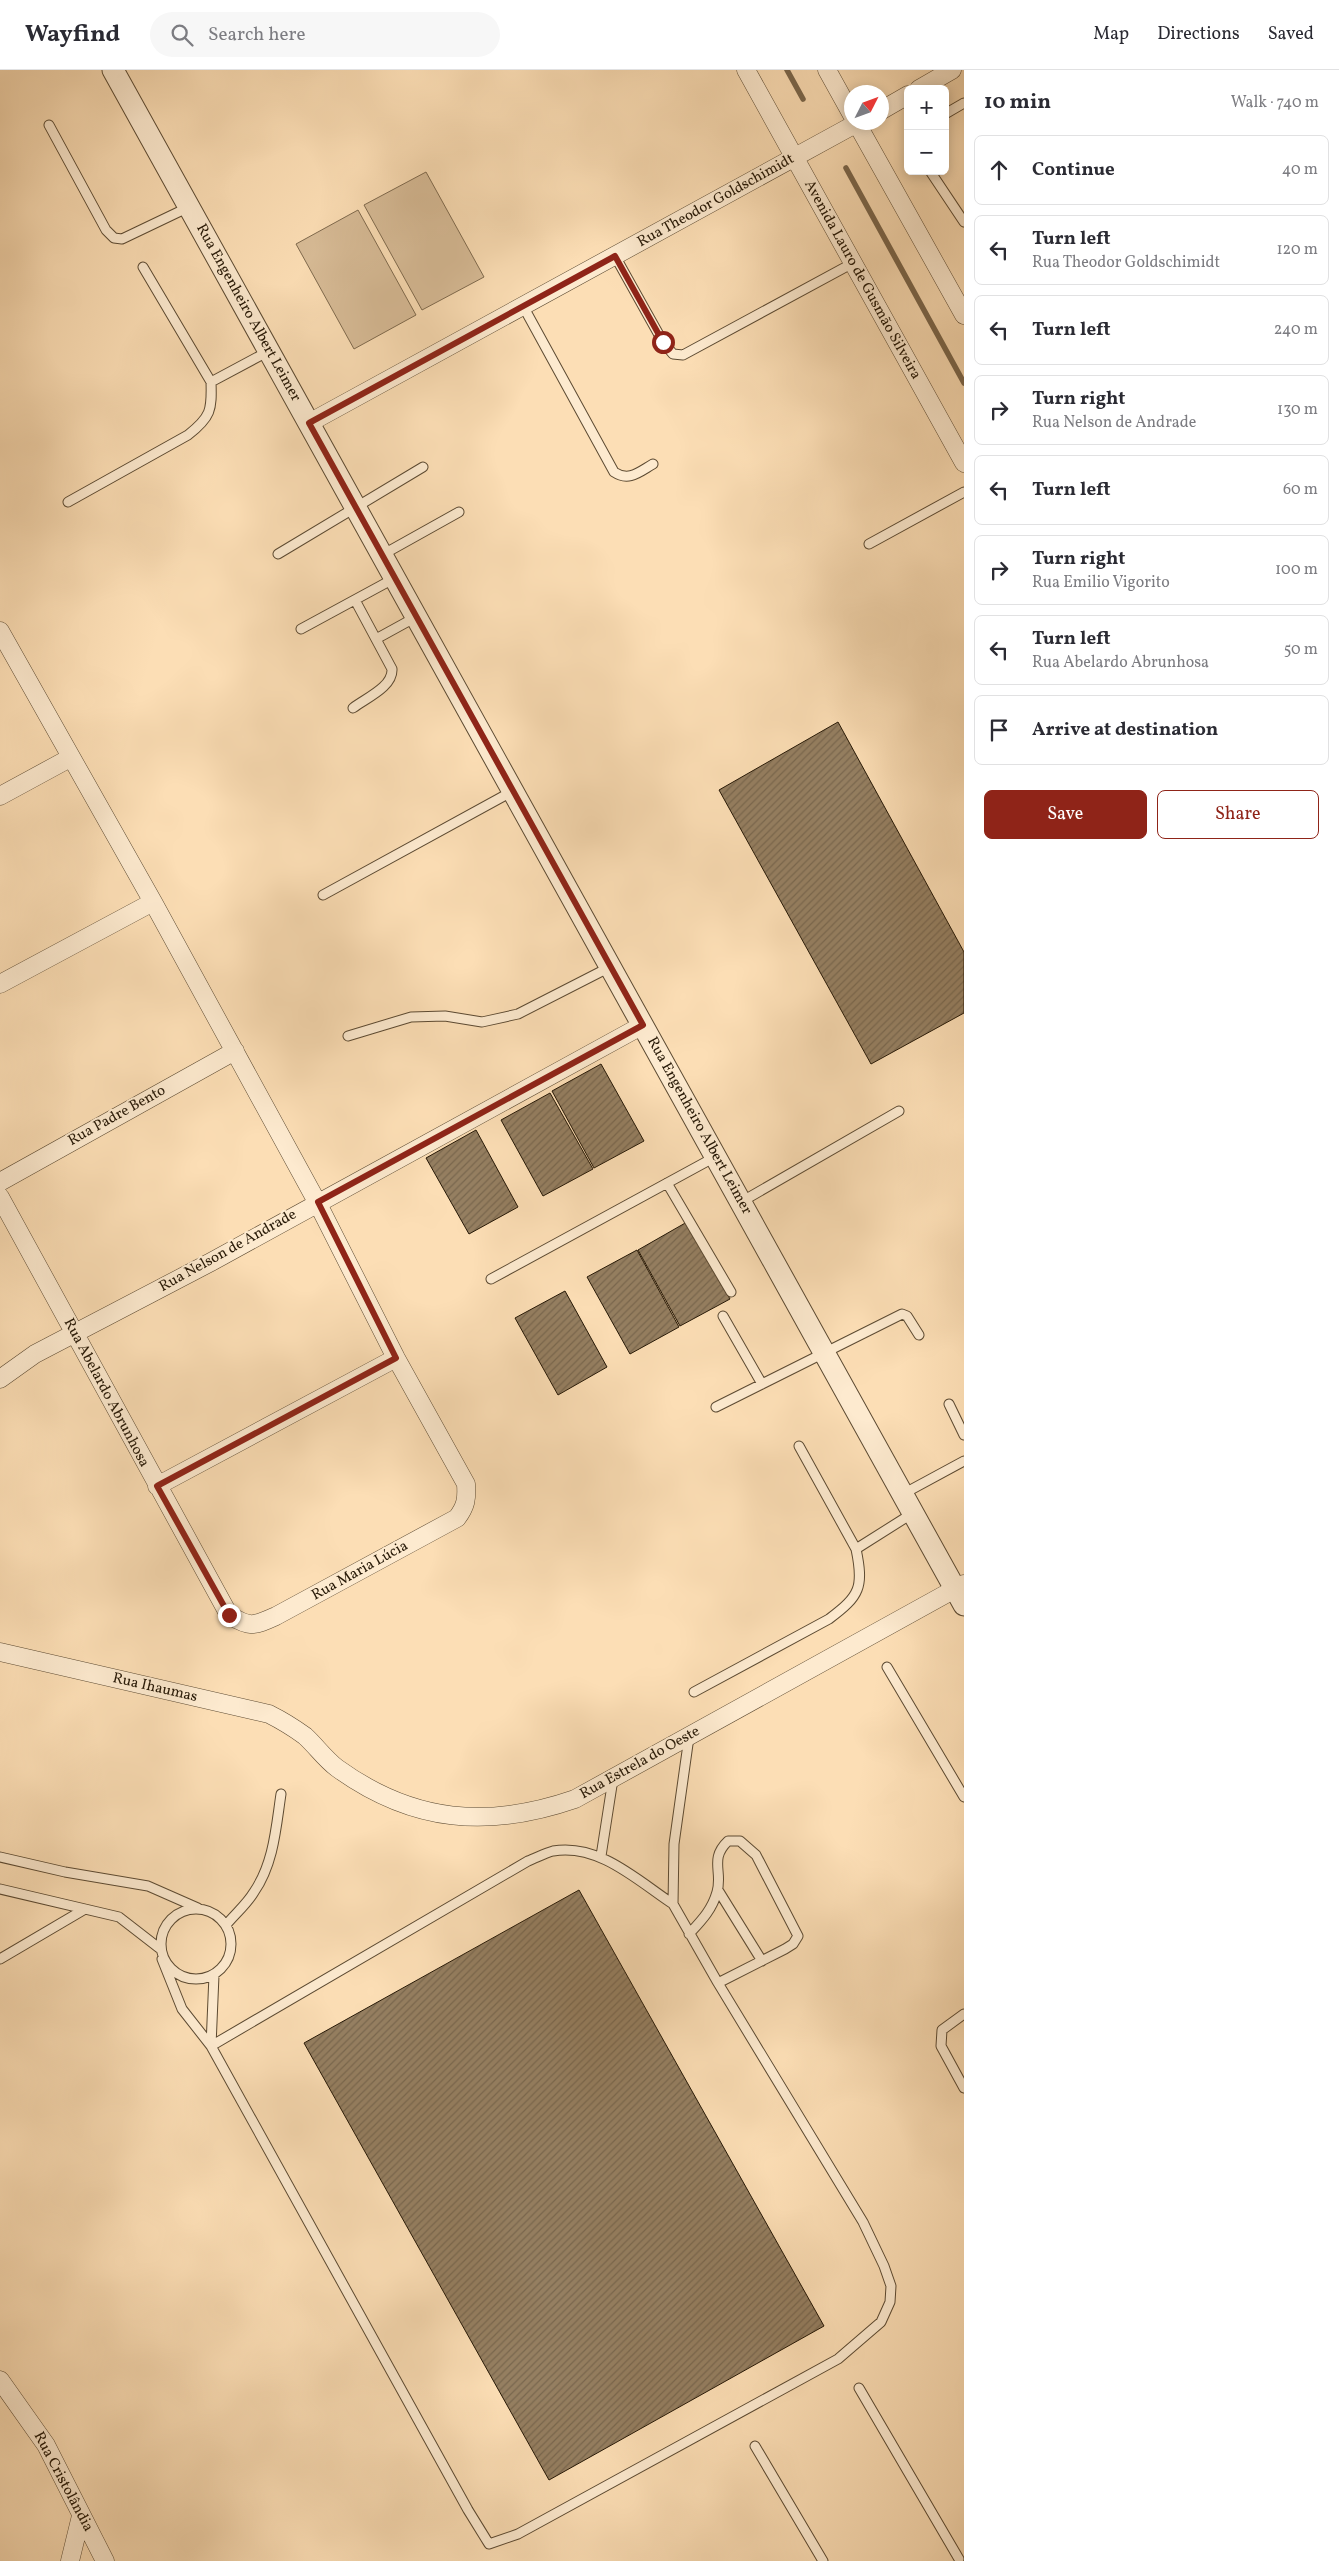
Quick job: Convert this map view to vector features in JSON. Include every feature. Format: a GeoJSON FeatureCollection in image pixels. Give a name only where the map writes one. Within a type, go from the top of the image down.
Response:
{"type":"FeatureCollection","features":[{"type":"Feature","properties":{"kind":"street","name":"Rua Engenheiro Albert Leimer"},"geometry":{"type":"LineString","coordinates":[[113,70],[902,1494],[961,1593]]}},
{"type":"Feature","properties":{"kind":"street","name":"Avenida Lauro de Gusmão Silveira"},"geometry":{"type":"LineString","coordinates":[[746,70],[964,464]]}},
{"type":"Feature","properties":{"kind":"street"},"geometry":{"type":"LineString","coordinates":[[827,70],[844,100]]}},
{"type":"Feature","properties":{"kind":"street"},"geometry":{"type":"LineString","coordinates":[[926,85],[952,70]]}},
{"type":"Feature","properties":{"kind":"street"},"geometry":{"type":"LineString","coordinates":[[889,106],[904,97]]}},
{"type":"Feature","properties":{"kind":"street","name":"Rua Theodor Goldschimidt"},"geometry":{"type":"LineString","coordinates":[[309,423],[794,158],[844,128]]}},
{"type":"Feature","properties":{"kind":"street"},"geometry":{"type":"LineString","coordinates":[[861,130],[959,295],[964,315]]}},
{"type":"Feature","properties":{"kind":"street"},"geometry":{"type":"LineString","coordinates":[[0,631],[153,902],[318,1202],[396,1358],[157,1486]]}},
{"type":"Feature","properties":{"kind":"street"},"geometry":{"type":"LineString","coordinates":[[0,796],[70,758]]}},
{"type":"Feature","properties":{"kind":"street"},"geometry":{"type":"LineString","coordinates":[[0,984],[153,902]]}},
{"type":"Feature","properties":{"kind":"street","name":"Rua Nelson de Andrade"},"geometry":{"type":"LineString","coordinates":[[0,1379],[19,1364],[74,1333],[211,1262],[643,1025]]}},
{"type":"Feature","properties":{"kind":"street","name":"Rua Padre Bento"},"geometry":{"type":"LineString","coordinates":[[0,1182],[235,1051]]}},
{"type":"Feature","properties":{"kind":"street","name":"Rua Abelardo Abrunhosa"},"geometry":{"type":"LineString","coordinates":[[0,1197],[229,1615]]}},
{"type":"Feature","properties":{"kind":"street","name":"Rua Maria Lúcia"},"geometry":{"type":"LineString","coordinates":[[229,1615],[242,1624],[258,1625],[457,1518],[467,1502],[466,1484],[396,1358]]}},
{"type":"Feature","properties":{"kind":"street","name":"Rua Estrela do Oeste"},"geometry":{"type":"LineString","coordinates":[[305,1736],[336,1767],[371,1790],[403,1804],[437,1814],[478,1818],[511,1816],[542,1810],[575,1799],[961,1593]]}},
{"type":"Feature","properties":{"kind":"street","name":"Rua Ihaumas"},"geometry":{"type":"LineString","coordinates":[[0,1652],[257,1711],[278,1718],[305,1736]]}},
{"type":"Feature","properties":{"kind":"street","name":"Rua Cristolândia"},"geometry":{"type":"LineString","coordinates":[[0,2380],[46,2445],[105,2561]]}},
{"type":"Feature","properties":{"kind":"street"},"geometry":{"type":"LineString","coordinates":[[70,2561],[81,2516]]}},
{"type":"Feature","properties":{"kind":"lane"},"geometry":{"type":"LineString","coordinates":[[949,112],[964,103]]}},
{"type":"Feature","properties":{"kind":"lane"},"geometry":{"type":"LineString","coordinates":[[49,125],[106,230],[114,238],[122,239],[189,206]]}},
{"type":"Feature","properties":{"kind":"lane"},"geometry":{"type":"LineString","coordinates":[[933,175],[964,222]]}},
{"type":"Feature","properties":{"kind":"lane"},"geometry":{"type":"LineString","coordinates":[[615,256],[663,342],[673,354],[683,355],[853,263]]}},
{"type":"Feature","properties":{"kind":"lane"},"geometry":{"type":"LineString","coordinates":[[68,502],[188,435],[205,422],[212,402],[211,382],[143,267]]}},
{"type":"Feature","properties":{"kind":"lane"},"geometry":{"type":"LineString","coordinates":[[524,306],[614,472],[622,477],[629,477],[653,464]]}},
{"type":"Feature","properties":{"kind":"lane"},"geometry":{"type":"LineString","coordinates":[[211,382],[269,351]]}},
{"type":"Feature","properties":{"kind":"lane"},"geometry":{"type":"LineString","coordinates":[[278,554],[357,509],[422,467]]}},
{"type":"Feature","properties":{"kind":"lane"},"geometry":{"type":"LineString","coordinates":[[869,544],[964,492]]}},
{"type":"Feature","properties":{"kind":"lane"},"geometry":{"type":"LineString","coordinates":[[382,555],[459,512]]}},
{"type":"Feature","properties":{"kind":"lane"},"geometry":{"type":"LineString","coordinates":[[301,629],[395,578]]}},
{"type":"Feature","properties":{"kind":"lane"},"geometry":{"type":"LineString","coordinates":[[353,708],[388,683],[392,677],[392,669],[355,600]]}},
{"type":"Feature","properties":{"kind":"lane"},"geometry":{"type":"LineString","coordinates":[[376,639],[417,617]]}},
{"type":"Feature","properties":{"kind":"lane"},"geometry":{"type":"LineString","coordinates":[[323,894],[513,791]]}},
{"type":"Feature","properties":{"kind":"lane"},"geometry":{"type":"LineString","coordinates":[[348,1036],[410,1017],[445,1016],[482,1022],[518,1014],[610,967]]}},
{"type":"Feature","properties":{"kind":"lane"},"geometry":{"type":"LineString","coordinates":[[741,1202],[899,1110]]}},
{"type":"Feature","properties":{"kind":"lane"},"geometry":{"type":"LineString","coordinates":[[491,1279],[716,1156]]}},
{"type":"Feature","properties":{"kind":"lane"},"geometry":{"type":"LineString","coordinates":[[667,1183],[731,1292]]}},
{"type":"Feature","properties":{"kind":"lane"},"geometry":{"type":"LineString","coordinates":[[716,1406],[902,1314],[908,1316],[919,1335]]}},
{"type":"Feature","properties":{"kind":"lane"},"geometry":{"type":"LineString","coordinates":[[723,1316],[762,1384]]}},
{"type":"Feature","properties":{"kind":"lane"},"geometry":{"type":"LineString","coordinates":[[949,1404],[964,1435]]}},
{"type":"Feature","properties":{"kind":"lane"},"geometry":{"type":"LineString","coordinates":[[694,1692],[829,1619],[845,1607],[856,1594],[862,1575],[856,1549],[799,1446]]}},
{"type":"Feature","properties":{"kind":"lane"},"geometry":{"type":"LineString","coordinates":[[902,1494],[964,1461]]}},
{"type":"Feature","properties":{"kind":"lane"},"geometry":{"type":"LineString","coordinates":[[856,1549],[913,1513]]}},
{"type":"Feature","properties":{"kind":"lane"},"geometry":{"type":"LineString","coordinates":[[888,1667],[964,1797]]}},
{"type":"Feature","properties":{"kind":"lane"},"geometry":{"type":"LineString","coordinates":[[673,1904],[674,1844],[689,1737]]}},
{"type":"Feature","properties":{"kind":"lane"},"geometry":{"type":"LineString","coordinates":[[601,1856],[613,1779]]}},
{"type":"Feature","properties":{"kind":"lane"},"geometry":{"type":"LineString","coordinates":[[226,1924],[254,1892],[262,1879],[273,1846],[281,1794]]}},
{"type":"Feature","properties":{"kind":"lane"},"geometry":{"type":"LineString","coordinates":[[690,1934],[712,1906],[718,1890],[719,1852],[728,1841],[740,1841],[756,1855],[798,1936],[793,1944],[718,1983]]}},
{"type":"Feature","properties":{"kind":"lane"},"geometry":{"type":"LineString","coordinates":[[198,1908],[178,1912],[168,1922],[163,1928],[159,1948],[182,2009],[211,2046],[468,2510],[489,2544],[518,2534],[838,2359],[881,2322],[890,2302],[891,2286],[863,2222],[718,1983],[673,1904],[601,1856],[571,1850],[552,1851],[528,1861],[211,2046]]}},
{"type":"Feature","properties":{"kind":"lane"},"geometry":{"type":"LineString","coordinates":[[0,1857],[65,1872],[148,1886],[214,1913],[226,1924],[231,1938],[231,1952],[225,1965],[214,1975],[195,1980],[175,1974],[162,1959]]}},
{"type":"Feature","properties":{"kind":"lane"},"geometry":{"type":"LineString","coordinates":[[0,1889],[120,1917],[159,1948]]}},
{"type":"Feature","properties":{"kind":"lane"},"geometry":{"type":"LineString","coordinates":[[718,1890],[762,1961]]}},
{"type":"Feature","properties":{"kind":"lane"},"geometry":{"type":"LineString","coordinates":[[0,1959],[85,1909]]}},
{"type":"Feature","properties":{"kind":"lane"},"geometry":{"type":"LineString","coordinates":[[211,2046],[214,1975]]}},
{"type":"Feature","properties":{"kind":"lane"},"geometry":{"type":"LineString","coordinates":[[964,2014],[942,2030],[941,2046],[964,2088]]}},
{"type":"Feature","properties":{"kind":"lane"},"geometry":{"type":"LineString","coordinates":[[858,2388],[959,2559]]}},
{"type":"Feature","properties":{"kind":"lane"},"geometry":{"type":"LineString","coordinates":[[756,2446],[823,2561]]}},
{"type":"Feature","properties":{"kind":"shaded area"},"geometry":{"type":"Polygon","coordinates":[[[426,172],[484,277],[422,310],[364,205],[426,172]]]}},
{"type":"Feature","properties":{"kind":"shaded area"},"geometry":{"type":"Polygon","coordinates":[[[358,210],[416,315],[354,349],[296,244],[358,210]]]}},
{"type":"Feature","properties":{"kind":"building"},"geometry":{"type":"Polygon","coordinates":[[[838,722],[964,952],[964,1013],[871,1064],[719,790],[838,722]]]}},
{"type":"Feature","properties":{"kind":"building"},"geometry":{"type":"Polygon","coordinates":[[[601,1064],[644,1141],[594,1168],[552,1091],[601,1064]]]}},
{"type":"Feature","properties":{"kind":"building"},"geometry":{"type":"Polygon","coordinates":[[[550,1093],[593,1169],[543,1196],[501,1120],[550,1093]]]}},
{"type":"Feature","properties":{"kind":"building"},"geometry":{"type":"Polygon","coordinates":[[[476,1130],[518,1207],[469,1234],[426,1158],[476,1130]]]}},
{"type":"Feature","properties":{"kind":"building"},"geometry":{"type":"Polygon","coordinates":[[[687,1222],[730,1299],[680,1326],[638,1250],[687,1222]]]}},
{"type":"Feature","properties":{"kind":"building"},"geometry":{"type":"Polygon","coordinates":[[[637,1250],[679,1327],[630,1354],[587,1277],[637,1250]]]}},
{"type":"Feature","properties":{"kind":"building"},"geometry":{"type":"Polygon","coordinates":[[[565,1291],[607,1367],[558,1395],[515,1318],[565,1291]]]}},
{"type":"Feature","properties":{"kind":"building"},"geometry":{"type":"Polygon","coordinates":[[[579,1890],[824,2326],[549,2480],[304,2043],[579,1890]]]}},
{"type":"Feature","properties":{"kind":"waterway"},"geometry":{"type":"LineString","coordinates":[[787,70],[803,99]]}},
{"type":"Feature","properties":{"kind":"waterway"},"geometry":{"type":"LineString","coordinates":[[846,168],[964,383]]}},
{"type":"Feature","properties":{"kind":"route"},"geometry":{"type":"LineString","coordinates":[[229,1615],[157,1486],[396,1358],[318,1202],[643,1025],[309,423],[615,256],[663,342]]}}]}
